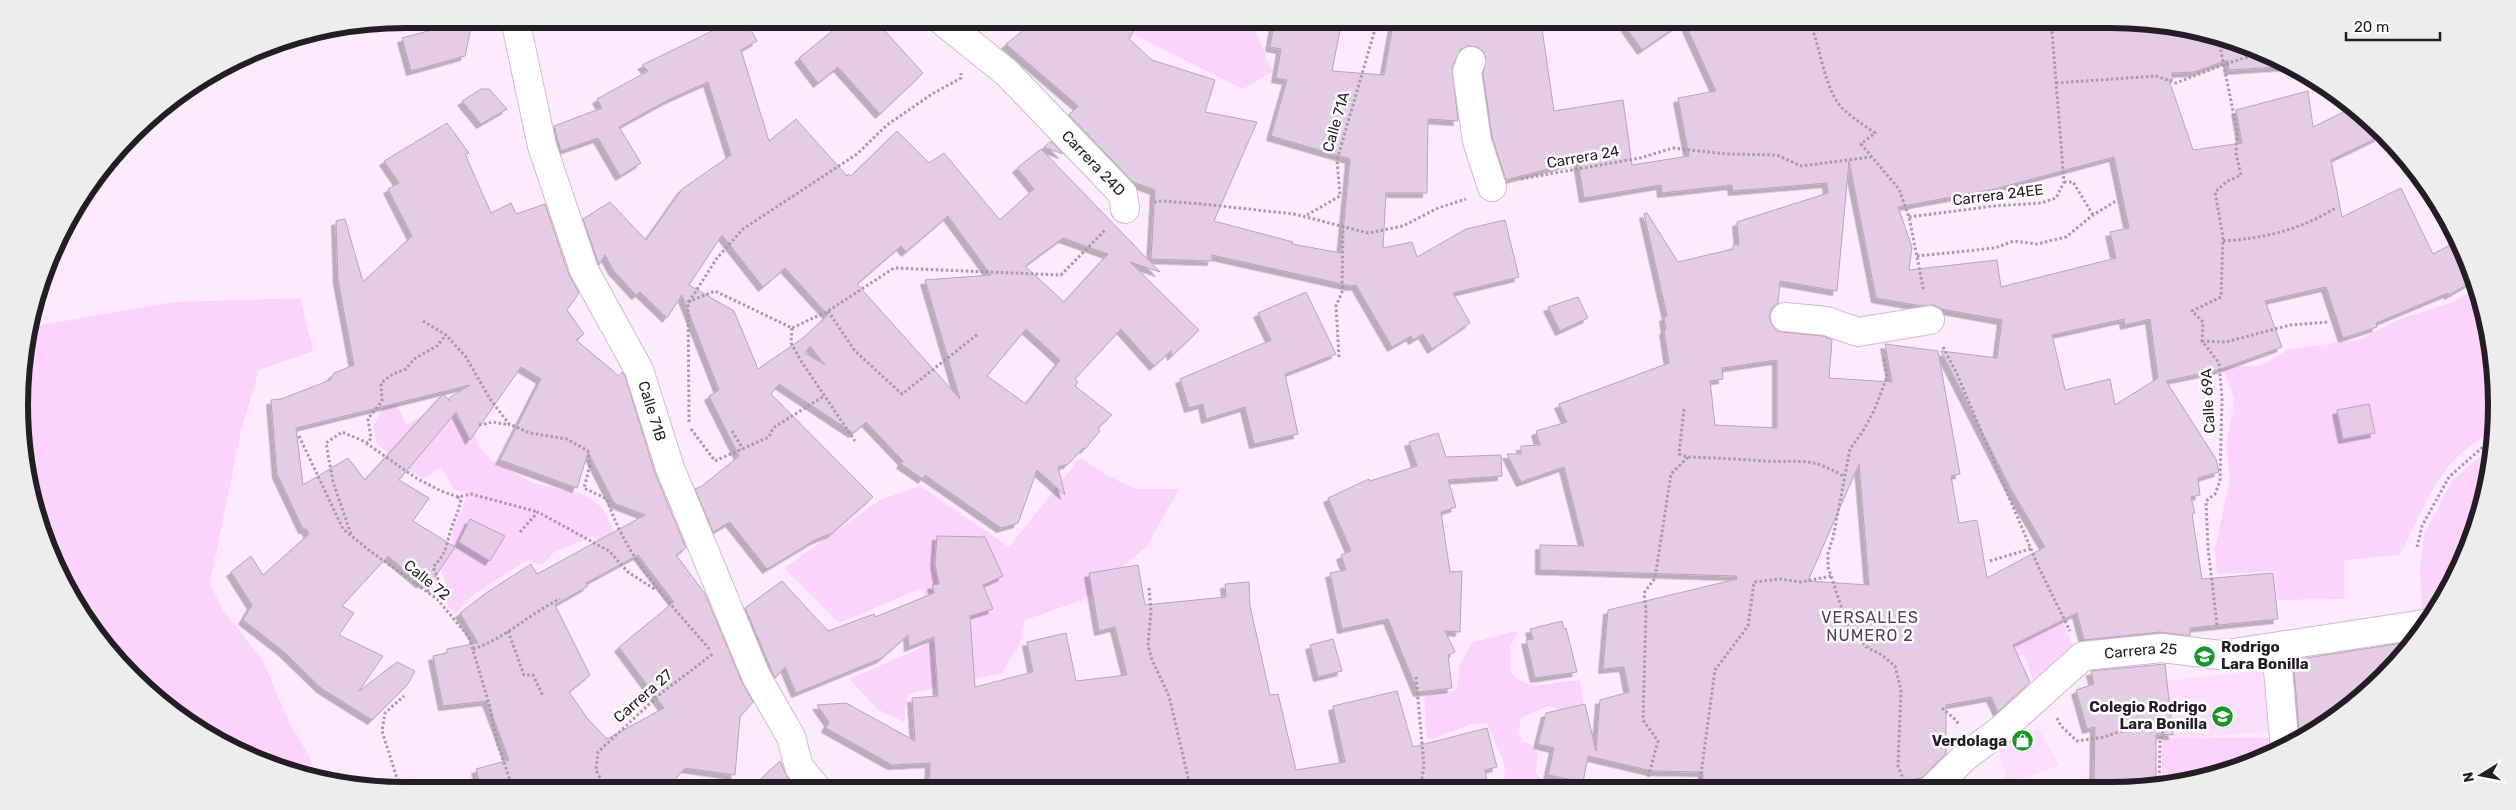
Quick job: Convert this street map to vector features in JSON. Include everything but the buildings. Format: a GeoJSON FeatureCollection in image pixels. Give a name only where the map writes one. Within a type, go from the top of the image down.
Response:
{"type":"FeatureCollection","features":[{"type":"Feature","properties":{"kind":"street","name":"Calle 71B"},"geometry":{"type":"LineString","coordinates":[[517,28],[542,146],[584,270],[639,370],[670,468],[738,634],[756,676],[791,737],[799,767],[811,782]]}},
{"type":"Feature","properties":{"kind":"street","name":"Carrera 24D"},"geometry":{"type":"LineString","coordinates":[[951,28],[1007,73],[1059,124],[1123,194],[1125,209]]}},
{"type":"Feature","properties":{"kind":"street"},"geometry":{"type":"LineString","coordinates":[[1471,61],[1467,72],[1477,141],[1492,187]]}},
{"type":"Feature","properties":{"kind":"street"},"geometry":{"type":"LineString","coordinates":[[1786,317],[1826,321],[1858,332],[1930,320]]}},
{"type":"Feature","properties":{"kind":"street","name":"Carrera 25"},"geometry":{"type":"LineString","coordinates":[[1927,782],[2002,730],[2026,706],[2083,656],[2162,648],[2221,655],[2418,625]]}},
{"type":"Feature","properties":{"kind":"street"},"geometry":{"type":"LineString","coordinates":[[2276,646],[2284,741]]}},
{"type":"Feature","properties":{"kind":"path","name":"Calle 71A"},"geometry":{"type":"LineString","coordinates":[[1306,216],[1340,196],[1337,160],[1375,28]]}},
{"type":"Feature","properties":{"kind":"path","name":"Carrera 24EE"},"geometry":{"type":"LineString","coordinates":[[1909,217],[1994,206],[2041,204],[2056,198],[2064,182],[2051,28]]}},
{"type":"Feature","properties":{"kind":"path","name":"Calle 69A"},"geometry":{"type":"LineString","coordinates":[[2220,44],[2237,132],[2236,153],[2241,174],[2226,182],[2216,192],[2223,241],[2221,298],[2192,311],[2203,322],[2202,341],[2219,364],[2222,399],[2220,481],[2215,494],[2206,500],[2208,548],[2221,655]]}},
{"type":"Feature","properties":{"kind":"path"},"geometry":{"type":"LineString","coordinates":[[2056,83],[2156,76],[2176,83],[2253,55]]}},
{"type":"Feature","properties":{"kind":"path"},"geometry":{"type":"LineString","coordinates":[[689,426],[688,302],[717,258],[743,229],[857,154],[887,125],[932,94],[961,78],[962,70]]}},
{"type":"Feature","properties":{"kind":"path","name":"Carrera 24"},"geometry":{"type":"LineString","coordinates":[[1306,216],[1368,233],[1403,226],[1438,208],[1492,187],[1523,179],[1640,158],[1672,148],[1726,154],[1777,155],[1801,166],[1871,157]]}},
{"type":"Feature","properties":{"kind":"path"},"geometry":{"type":"LineString","coordinates":[[2064,182],[2073,182],[2093,215]]}},
{"type":"Feature","properties":{"kind":"path","name":"Carrera 24D"},"geometry":{"type":"LineString","coordinates":[[1125,209],[1162,200],[1306,216]]}},
{"type":"Feature","properties":{"kind":"path"},"geometry":{"type":"LineString","coordinates":[[1917,256],[1995,248],[2014,241],[2037,244],[2059,239],[2066,237],[2093,215],[2116,201]]}},
{"type":"Feature","properties":{"kind":"path"},"geometry":{"type":"LineString","coordinates":[[2223,241],[2276,234],[2311,223],[2337,207]]}},
{"type":"Feature","properties":{"kind":"path"},"geometry":{"type":"LineString","coordinates":[[792,328],[828,311],[894,268],[1061,275],[1125,209]]}},
{"type":"Feature","properties":{"kind":"path"},"geometry":{"type":"LineString","coordinates":[[1339,357],[1336,306],[1342,292],[1343,226]]}},
{"type":"Feature","properties":{"kind":"path"},"geometry":{"type":"LineString","coordinates":[[688,302],[715,291],[792,328]]}},
{"type":"Feature","properties":{"kind":"path"},"geometry":{"type":"LineString","coordinates":[[828,311],[855,351],[902,394],[978,334]]}},
{"type":"Feature","properties":{"kind":"path"},"geometry":{"type":"LineString","coordinates":[[423,321],[446,335],[466,357],[490,399],[509,424],[530,433],[567,439],[588,451],[590,465],[584,488],[607,499],[628,549],[659,592],[714,653]]}},
{"type":"Feature","properties":{"kind":"path"},"geometry":{"type":"LineString","coordinates":[[2202,341],[2226,342],[2290,325],[2328,322]]}},
{"type":"Feature","properties":{"kind":"path"},"geometry":{"type":"LineString","coordinates":[[792,328],[791,343],[855,441]]}},
{"type":"Feature","properties":{"kind":"path"},"geometry":{"type":"LineString","coordinates":[[1858,332],[1882,348],[1888,377],[1874,411],[1850,449],[1843,476],[1833,538],[1828,553],[1831,576],[1849,630],[1868,648],[1882,655],[1895,666],[1901,690],[1898,766],[1904,781],[1909,782]]}},
{"type":"Feature","properties":{"kind":"path"},"geometry":{"type":"LineString","coordinates":[[365,442],[368,443],[371,438],[368,419],[382,401],[381,383],[394,374],[406,369],[414,360],[437,346],[446,335]]}},
{"type":"Feature","properties":{"kind":"path"},"geometry":{"type":"LineString","coordinates":[[683,419],[715,461],[769,437],[773,428],[824,396]]}},
{"type":"Feature","properties":{"kind":"path"},"geometry":{"type":"LineString","coordinates":[[1684,409],[1679,454],[1688,457],[1768,461],[1802,460],[1826,466],[1843,476]]}},
{"type":"Feature","properties":{"kind":"path"},"geometry":{"type":"LineString","coordinates":[[479,425],[493,422],[513,426]]}},
{"type":"Feature","properties":{"kind":"path"},"geometry":{"type":"LineString","coordinates":[[732,431],[743,449]]}},
{"type":"Feature","properties":{"kind":"path"},"geometry":{"type":"LineString","coordinates":[[351,534],[333,482],[326,443],[342,432],[365,442],[416,478],[441,491],[458,497],[471,494],[538,512],[609,551],[628,572],[659,592]]}},
{"type":"Feature","properties":{"kind":"path","name":"Calle 72"},"geometry":{"type":"LineString","coordinates":[[299,436],[343,529],[370,551],[437,599],[469,637],[490,707],[497,742],[513,782]]}},
{"type":"Feature","properties":{"kind":"path"},"geometry":{"type":"LineString","coordinates":[[2417,548],[2422,526],[2449,477],[2486,444]]}},
{"type":"Feature","properties":{"kind":"path"},"geometry":{"type":"LineString","coordinates":[[1647,782],[1658,741],[1643,720],[1646,611],[1644,593],[1655,578],[1671,474],[1688,457]]}},
{"type":"Feature","properties":{"kind":"path"},"geometry":{"type":"LineString","coordinates":[[426,591],[442,589],[433,568],[448,546],[449,534],[458,514],[461,499],[458,497]]}},
{"type":"Feature","properties":{"kind":"path"},"geometry":{"type":"LineString","coordinates":[[520,532],[538,512]]}},
{"type":"Feature","properties":{"kind":"path"},"geometry":{"type":"LineString","coordinates":[[1990,561],[2033,548]]}},
{"type":"Feature","properties":{"kind":"path"},"geometry":{"type":"LineString","coordinates":[[1700,782],[1715,670],[1748,626],[1754,582],[1780,579],[1801,582],[1831,576]]}},
{"type":"Feature","properties":{"kind":"path"},"geometry":{"type":"LineString","coordinates":[[1149,588],[1151,622],[1148,631],[1148,645],[1152,660],[1170,696],[1189,782]]}},
{"type":"Feature","properties":{"kind":"path"},"geometry":{"type":"LineString","coordinates":[[473,649],[508,631],[543,607],[560,599]]}},
{"type":"Feature","properties":{"kind":"path"},"geometry":{"type":"LineString","coordinates":[[508,631],[524,675],[533,674],[543,696]]}},
{"type":"Feature","properties":{"kind":"path","name":"Carrera 27"},"geometry":{"type":"LineString","coordinates":[[602,782],[596,770],[598,752],[659,695],[738,634]]}},
{"type":"Feature","properties":{"kind":"path"},"geometry":{"type":"LineString","coordinates":[[1416,677],[1424,766],[1421,782]]}},
{"type":"Feature","properties":{"kind":"path"},"geometry":{"type":"LineString","coordinates":[[398,782],[382,730],[385,713],[404,696]]}},
{"type":"Feature","properties":{"kind":"path"},"geometry":{"type":"LineString","coordinates":[[2026,706],[2032,718],[2056,715],[2062,726],[2077,740],[2104,737],[2124,730]]}},
{"type":"Feature","properties":{"kind":"path"},"geometry":{"type":"LineString","coordinates":[[2160,779],[2160,742],[2163,731]]}},
{"type":"Feature","properties":{"kind":"shaded area"},"geometry":{"type":"Polygon","coordinates":[[[1138,28],[1255,28],[1272,72],[1243,89],[1134,35],[1138,28]]]}},
{"type":"Feature","properties":{"kind":"shaded area"},"geometry":{"type":"Polygon","coordinates":[[[2470,291],[2476,307],[2488,380],[2488,433],[2464,451],[2448,467],[2428,499],[2400,555],[2344,560],[2344,599],[2277,600],[2275,571],[2217,574],[2215,549],[2230,479],[2226,444],[2235,399],[2222,367],[2260,366],[2289,349],[2358,340],[2400,319],[2453,302],[2470,291]]]}},
{"type":"Feature","properties":{"kind":"shaded area"},"geometry":{"type":"Polygon","coordinates":[[[300,298],[313,351],[259,370],[241,431],[210,583],[222,609],[262,659],[291,726],[308,754],[315,772],[261,754],[216,732],[175,704],[138,672],[106,635],[78,594],[56,549],[40,503],[28,430],[28,380],[36,326],[173,302],[300,298]]]}},
{"type":"Feature","properties":{"kind":"shaded area"},"geometry":{"type":"Polygon","coordinates":[[[388,383],[406,425],[445,402],[465,431],[473,430],[478,446],[492,461],[535,484],[579,493],[597,503],[604,511],[622,550],[613,570],[593,536],[553,553],[542,565],[527,560],[476,593],[455,614],[440,596],[449,592],[441,570],[451,548],[453,530],[468,494],[454,489],[441,467],[424,479],[401,466],[376,442],[374,425],[386,403],[388,383]]]}},
{"type":"Feature","properties":{"kind":"shaded area"},"geometry":{"type":"Polygon","coordinates":[[[2485,452],[2476,503],[2460,549],[2438,594],[2427,612],[2422,612],[2420,568],[2424,535],[2452,481],[2485,452]]]}},
{"type":"Feature","properties":{"kind":"shaded area"},"geometry":{"type":"Polygon","coordinates":[[[1080,458],[1114,479],[1137,489],[1179,489],[1147,546],[1085,599],[1025,620],[1021,641],[1002,673],[907,694],[904,722],[877,709],[849,679],[914,651],[940,636],[921,588],[839,623],[784,568],[880,500],[920,486],[1009,547],[1080,458]]]}},
{"type":"Feature","properties":{"kind":"shaded area"},"geometry":{"type":"Polygon","coordinates":[[[2058,611],[2077,656],[2036,687],[2024,655],[1981,661],[2058,624],[2054,616],[2058,611]]]}},
{"type":"Feature","properties":{"kind":"shaded area"},"geometry":{"type":"Polygon","coordinates":[[[1514,631],[1518,633],[1510,645],[1510,672],[1519,679],[1527,684],[1535,685],[1580,681],[1586,718],[1548,706],[1521,718],[1519,731],[1523,742],[1530,744],[1538,754],[1536,773],[1541,782],[1503,782],[1505,771],[1503,760],[1487,723],[1471,724],[1433,739],[1427,738],[1424,698],[1432,694],[1458,688],[1459,665],[1472,643],[1514,631]]]}},
{"type":"Feature","properties":{"kind":"shaded area","name":"Colegio Rodrigo Lara Bonilla"},"geometry":{"type":"Polygon","coordinates":[[[2270,669],[2276,731],[2174,739],[2167,681],[2270,669]]]}},
{"type":"Feature","properties":{"kind":"shaded area"},"geometry":{"type":"Polygon","coordinates":[[[2038,728],[2059,765],[2013,782],[2007,782],[1998,747],[2023,734],[2029,735],[2038,728]]]}},
{"type":"Feature","properties":{"kind":"shaded area"},"geometry":{"type":"Polygon","coordinates":[[[2162,738],[2280,738],[2280,743],[2278,744],[2209,770],[2162,779],[2162,738]]]}},
{"type":"Feature","properties":{"kind":"place","name":"Rodrigo Lara Bonilla"},"geometry":{"type":"Point","coordinates":[2205,656]}},
{"type":"Feature","properties":{"kind":"place","name":"Colegio Rodrigo Lara Bonilla"},"geometry":{"type":"Point","coordinates":[2223,716]}},
{"type":"Feature","properties":{"kind":"place","name":"Verdolaga"},"geometry":{"type":"Point","coordinates":[2023,741]}},
{"type":"Feature","properties":{"kind":"district","name":"VERSALLES NUMERO 2"},"geometry":{"type":"Point","coordinates":[1870,626]}}]}
